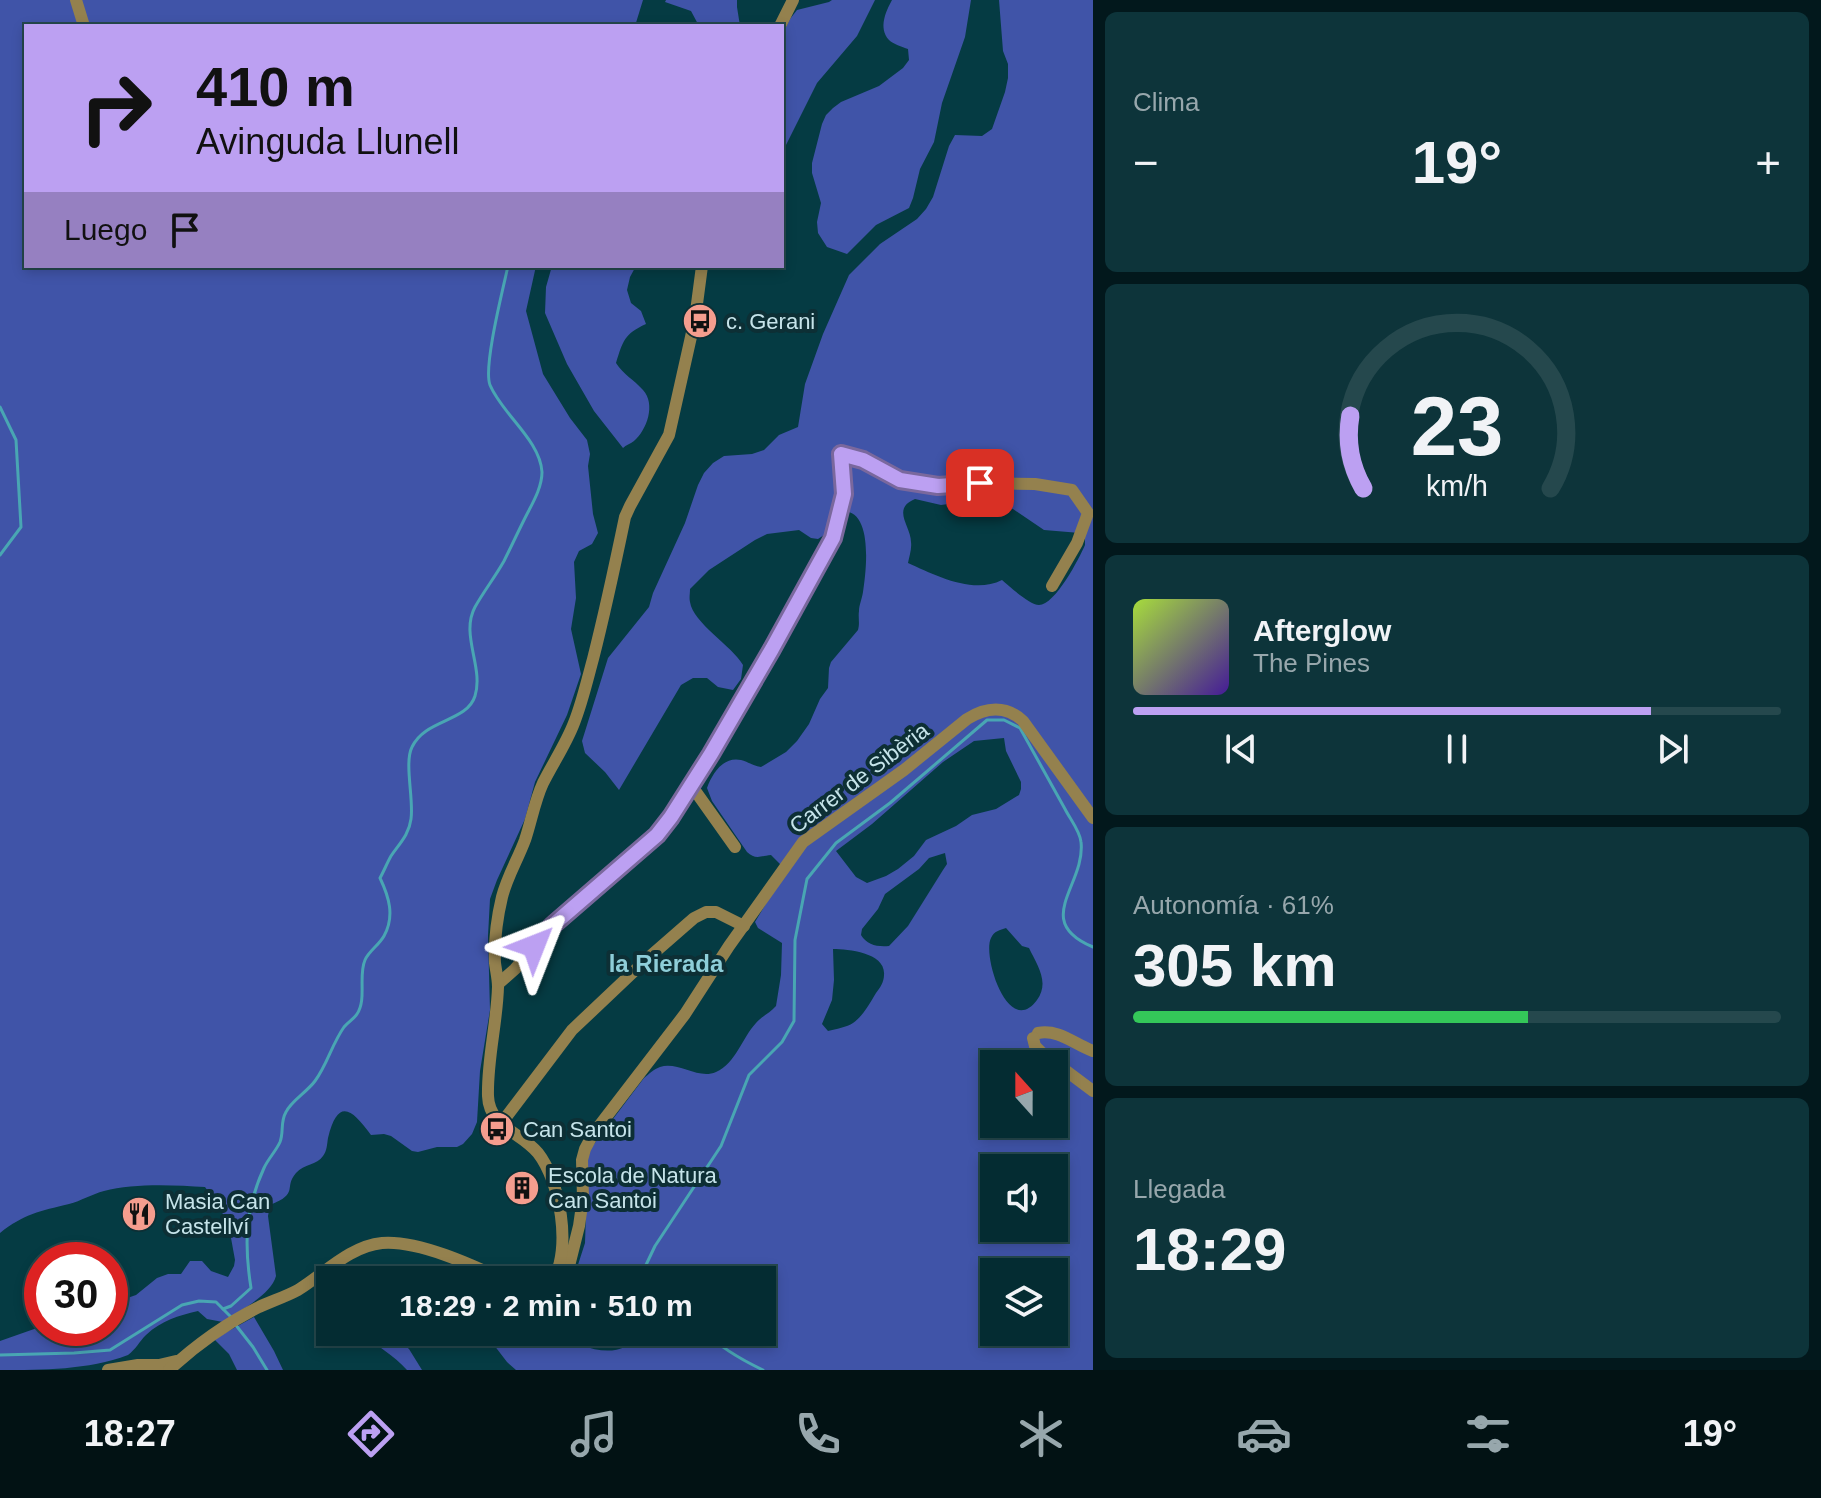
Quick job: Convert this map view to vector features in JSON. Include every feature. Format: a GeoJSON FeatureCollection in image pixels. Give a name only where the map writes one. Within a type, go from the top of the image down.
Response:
{"type":"FeatureCollection","features":[{"type":"Feature","properties":{"kind":"street"},"geometry":{"type":"LineString","coordinates":[[76,0],[83,24]]}},
{"type":"Feature","properties":{"kind":"street"},"geometry":{"type":"LineString","coordinates":[[781,24],[793,0]]}},
{"type":"Feature","properties":{"kind":"street"},"geometry":{"type":"LineString","coordinates":[[557,1266],[563,1223],[552,1180],[536,1151],[500,1125],[493,1115],[488,1097],[498,984],[497,918],[542,786],[574,723],[601,625],[625,517],[669,435],[695,319],[702,268]]}},
{"type":"Feature","properties":{"kind":"street"},"geometry":{"type":"LineString","coordinates":[[498,984],[553,925],[657,835],[671,817],[772,649],[833,538],[844,494],[841,454],[863,460],[900,480],[938,486],[1035,484],[1072,490],[1088,513],[1077,543],[1052,586]]}},
{"type":"Feature","properties":{"kind":"street","name":"Carrer de Sibèria"},"geometry":{"type":"LineString","coordinates":[[569,1266],[582,1210],[582,1160],[591,1138],[685,1014],[803,842],[904,770],[967,719],[996,709],[1007,710],[1023,721],[1093,818]]}},
{"type":"Feature","properties":{"kind":"street"},"geometry":{"type":"LineString","coordinates":[[691,785],[735,847]]}},
{"type":"Feature","properties":{"kind":"street"},"geometry":{"type":"LineString","coordinates":[[500,1125],[572,1030],[685,926],[706,912],[725,915],[744,926]]}},
{"type":"Feature","properties":{"kind":"street"},"geometry":{"type":"LineString","coordinates":[[1093,1051],[1055,1032],[1035,1035],[1033,1042],[1041,1052],[1093,1091]]}},
{"type":"Feature","properties":{"kind":"street"},"geometry":{"type":"LineString","coordinates":[[332,1266],[363,1248],[383,1243],[413,1246],[472,1266]]}},
{"type":"Feature","properties":{"kind":"street"},"geometry":{"type":"LineString","coordinates":[[169,1370],[244,1316],[295,1291],[316,1277]]}},
{"type":"Feature","properties":{"kind":"street"},"geometry":{"type":"LineString","coordinates":[[108,1370],[149,1368],[183,1358]]}},
{"type":"Feature","properties":{"kind":"shaded area"},"geometry":{"type":"Polygon","coordinates":[[[0,0],[643,0],[636,24],[24,24],[24,268],[536,268],[526,311],[543,374],[587,440],[593,514],[598,533],[592,544],[579,551],[574,562],[576,598],[571,629],[581,674],[567,715],[535,782],[525,819],[490,899],[490,1010],[480,1071],[477,1122],[472,1134],[457,1147],[412,1151],[391,1136],[371,1135],[352,1114],[341,1112],[332,1125],[323,1156],[296,1173],[288,1194],[270,1205],[268,1216],[276,1276],[268,1290],[223,1322],[207,1319],[198,1311],[170,1319],[146,1335],[128,1355],[113,1360],[65,1368],[0,1370],[0,1341],[24,1333],[24,1346],[128,1346],[128,1298],[157,1278],[181,1274],[190,1261],[202,1261],[211,1271],[228,1277],[235,1260],[229,1227],[220,1208],[205,1187],[141,1186],[104,1191],[17,1221],[0,1233],[0,0]]]}},
{"type":"Feature","properties":{"kind":"shaded area"},"geometry":{"type":"Polygon","coordinates":[[[737,0],[740,24],[698,24],[691,11],[665,2],[737,0]]]}},
{"type":"Feature","properties":{"kind":"shaded area"},"geometry":{"type":"Polygon","coordinates":[[[875,0],[857,36],[817,83],[784,149],[784,31],[797,10],[829,2],[875,0]]]}},
{"type":"Feature","properties":{"kind":"shaded area"},"geometry":{"type":"Polygon","coordinates":[[[892,0],[971,0],[965,37],[942,103],[934,142],[920,169],[909,208],[876,225],[847,254],[827,247],[818,233],[821,203],[812,163],[826,115],[841,102],[879,86],[909,60],[908,49],[891,41],[884,30],[892,0]]]}},
{"type":"Feature","properties":{"kind":"shaded area"},"geometry":{"type":"Polygon","coordinates":[[[999,0],[1093,0],[1093,1370],[516,1370],[495,1346],[583,1346],[609,1351],[625,1346],[776,1346],[776,1266],[578,1266],[585,1243],[588,1152],[644,1078],[667,1066],[702,1074],[716,1072],[734,1056],[756,1023],[776,1006],[782,943],[758,928],[755,922],[786,870],[771,855],[755,857],[747,852],[712,801],[707,788],[724,763],[735,759],[761,767],[786,752],[809,724],[828,688],[831,662],[858,630],[866,557],[866,544],[859,520],[852,513],[842,511],[818,539],[799,530],[767,534],[709,570],[690,589],[690,602],[698,618],[743,665],[741,679],[733,690],[718,687],[707,678],[693,678],[681,685],[619,790],[585,753],[582,741],[608,658],[649,607],[704,473],[724,456],[764,450],[779,435],[798,427],[805,384],[849,275],[880,244],[917,219],[926,209],[955,135],[982,136],[992,129],[1005,92],[1008,64],[1003,51],[999,0]],[[915,499],[908,503],[903,513],[911,545],[908,563],[954,582],[979,585],[1002,580],[1039,605],[1059,590],[1085,545],[1085,538],[1080,533],[1044,530],[1013,509],[992,502],[941,505],[915,499]],[[1004,738],[974,741],[943,762],[836,851],[856,877],[867,883],[886,876],[914,856],[926,840],[972,815],[996,809],[1019,795],[1021,782],[1006,751],[1004,738]],[[945,853],[929,858],[885,894],[862,929],[861,935],[866,941],[876,946],[889,946],[908,926],[947,864],[945,853]],[[1006,928],[995,932],[991,938],[990,960],[1007,1002],[1016,1009],[1026,1009],[1041,993],[1041,974],[1029,948],[1022,946],[1006,928]],[[833,949],[832,1000],[822,1024],[828,1031],[845,1027],[860,1017],[880,987],[883,968],[873,957],[833,949]]]}},
{"type":"Feature","properties":{"kind":"shaded area"},"geometry":{"type":"Polygon","coordinates":[[[551,268],[635,268],[627,290],[631,303],[641,311],[646,324],[625,339],[616,363],[643,390],[649,409],[643,430],[623,448],[594,411],[567,364],[545,313],[546,287],[551,268]]]}},
{"type":"Feature","properties":{"kind":"shaded area"},"geometry":{"type":"Polygon","coordinates":[[[254,1317],[283,1370],[237,1370],[229,1354],[214,1339],[254,1317]]]}},
{"type":"Feature","properties":{"kind":"shaded area"},"geometry":{"type":"Polygon","coordinates":[[[379,1346],[406,1346],[422,1370],[407,1370],[379,1346]]]}},
{"type":"Feature","properties":{"kind":"waterway"},"geometry":{"type":"LineString","coordinates":[[223,1309],[251,1288],[247,1256],[250,1212],[264,1168],[280,1142],[284,1116],[315,1081],[344,1027],[357,1014],[365,960],[387,929],[390,907],[380,878],[410,825],[409,762],[412,747],[426,731],[471,705],[477,685],[471,618],[504,561],[540,484],[542,472],[535,449],[490,385],[489,362],[494,327],[508,268]]}},
{"type":"Feature","properties":{"kind":"waterway"},"geometry":{"type":"LineString","coordinates":[[0,407],[16,440],[21,527],[0,555]]}},
{"type":"Feature","properties":{"kind":"waterway"},"geometry":{"type":"LineString","coordinates":[[645,1266],[655,1246],[721,1146],[749,1075],[782,1042],[794,1021],[795,940],[807,879],[836,843],[890,803],[987,720],[1004,720],[1020,728],[1077,829],[1081,842],[1080,858],[1063,914],[1066,926],[1075,937],[1093,947]]}},
{"type":"Feature","properties":{"kind":"waterway"},"geometry":{"type":"LineString","coordinates":[[0,1355],[110,1350],[182,1305],[199,1301],[216,1302],[231,1317]]}},
{"type":"Feature","properties":{"kind":"waterway"},"geometry":{"type":"LineString","coordinates":[[235,1324],[267,1370]]}},
{"type":"Feature","properties":{"kind":"waterway"},"geometry":{"type":"LineString","coordinates":[[721,1346],[763,1370]]}},
{"type":"Feature","properties":{"kind":"place","name":"c. Gerani"},"geometry":{"type":"Point","coordinates":[700,321]}},
{"type":"Feature","properties":{"kind":"place","name":"Can Santoi"},"geometry":{"type":"Point","coordinates":[497,1129]}},
{"type":"Feature","properties":{"kind":"place","name":"Escola de Natura Can Santoi"},"geometry":{"type":"Point","coordinates":[522,1188]}},
{"type":"Feature","properties":{"kind":"place","name":"Masia Can Castellví"},"geometry":{"type":"Point","coordinates":[139,1214]}},
{"type":"Feature","properties":{"kind":"district","name":"la Rierada"},"geometry":{"type":"Point","coordinates":[666,963]}},
{"type":"Feature","properties":{"kind":"route"},"geometry":{"type":"LineString","coordinates":[[534,946],[553,925],[657,835],[711,754],[833,538],[844,494],[841,454],[863,460],[900,480],[938,486],[980,483]]}}]}
